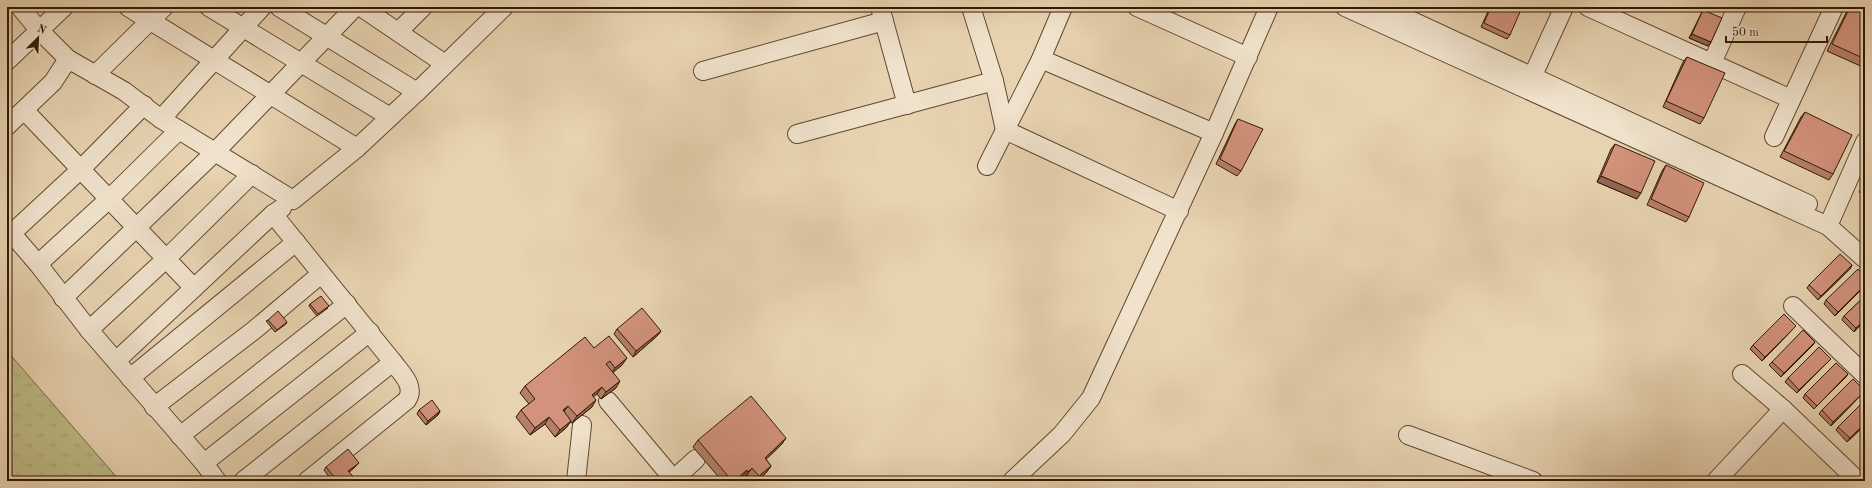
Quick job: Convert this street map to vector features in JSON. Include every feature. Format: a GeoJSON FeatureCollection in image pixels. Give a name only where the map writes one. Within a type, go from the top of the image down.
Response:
{"type":"FeatureCollection","features":[{"type":"Feature","properties":{"kind":"street"},"geometry":{"type":"LineString","coordinates":[[20,7],[38,30],[68,59],[124,91],[161,119],[214,153],[252,174],[293,200]]}},
{"type":"Feature","properties":{"kind":"street"},"geometry":{"type":"LineString","coordinates":[[7,61],[64,7]]}},
{"type":"Feature","properties":{"kind":"street"},"geometry":{"type":"LineString","coordinates":[[128,7],[213,61],[357,148]]}},
{"type":"Feature","properties":{"kind":"street"},"geometry":{"type":"LineString","coordinates":[[95,75],[164,7]]}},
{"type":"Feature","properties":{"kind":"street"},"geometry":{"type":"LineString","coordinates":[[209,7],[390,117]]}},
{"type":"Feature","properties":{"kind":"street"},"geometry":{"type":"LineString","coordinates":[[161,119],[262,7]]}},
{"type":"Feature","properties":{"kind":"street"},"geometry":{"type":"LineString","coordinates":[[279,7],[417,92]]}},
{"type":"Feature","properties":{"kind":"street"},"geometry":{"type":"LineString","coordinates":[[63,298],[214,153],[355,7]]}},
{"type":"Feature","properties":{"kind":"street"},"geometry":{"type":"LineString","coordinates":[[361,7],[445,64]]}},
{"type":"Feature","properties":{"kind":"street"},"geometry":{"type":"LineString","coordinates":[[398,32],[423,7]]}},
{"type":"Feature","properties":{"kind":"street"},"geometry":{"type":"LineString","coordinates":[[116,362],[273,214],[293,200],[357,148],[504,7]]}},
{"type":"Feature","properties":{"kind":"street"},"geometry":{"type":"LineString","coordinates":[[971,7],[994,81],[1005,130]]}},
{"type":"Feature","properties":{"kind":"street"},"geometry":{"type":"LineString","coordinates":[[987,166],[1041,59],[1063,7]]}},
{"type":"Feature","properties":{"kind":"street"},"geometry":{"type":"LineString","coordinates":[[1137,7],[1248,57]]}},
{"type":"Feature","properties":{"kind":"street"},"geometry":{"type":"LineString","coordinates":[[1012,481],[1062,434],[1091,398],[1179,211],[1269,7]]}},
{"type":"Feature","properties":{"kind":"street"},"geometry":{"type":"LineString","coordinates":[[1345,7],[1529,83],[1831,221],[1865,244]]}},
{"type":"Feature","properties":{"kind":"street"},"geometry":{"type":"LineString","coordinates":[[1382,7],[1529,83]]}},
{"type":"Feature","properties":{"kind":"street"},"geometry":{"type":"LineString","coordinates":[[1529,83],[1564,7]]}},
{"type":"Feature","properties":{"kind":"street"},"geometry":{"type":"LineString","coordinates":[[1588,7],[1790,99]]}},
{"type":"Feature","properties":{"kind":"street"},"geometry":{"type":"LineString","coordinates":[[1712,63],[1737,7]]}},
{"type":"Feature","properties":{"kind":"street"},"geometry":{"type":"LineString","coordinates":[[1774,137],[1790,99],[1834,7]]}},
{"type":"Feature","properties":{"kind":"street"},"geometry":{"type":"LineString","coordinates":[[703,71],[882,14],[908,105]]}},
{"type":"Feature","properties":{"kind":"street"},"geometry":{"type":"LineString","coordinates":[[7,126],[53,82],[68,59]]}},
{"type":"Feature","properties":{"kind":"street"},"geometry":{"type":"LineString","coordinates":[[1041,59],[1214,133]]}},
{"type":"Feature","properties":{"kind":"street"},"geometry":{"type":"LineString","coordinates":[[798,134],[994,81]]}},
{"type":"Feature","properties":{"kind":"street"},"geometry":{"type":"LineString","coordinates":[[144,105],[80,170],[9,231],[38,264],[89,330],[204,463],[217,481]]}},
{"type":"Feature","properties":{"kind":"street"},"geometry":{"type":"LineString","coordinates":[[24,110],[108,200],[167,258],[194,288]]}},
{"type":"Feature","properties":{"kind":"street"},"geometry":{"type":"LineString","coordinates":[[38,264],[108,200],[179,130]]}},
{"type":"Feature","properties":{"kind":"street"},"geometry":{"type":"LineString","coordinates":[[1005,130],[1179,211]]}},
{"type":"Feature","properties":{"kind":"street"},"geometry":{"type":"LineString","coordinates":[[1831,221],[1865,142]]}},
{"type":"Feature","properties":{"kind":"street"},"geometry":{"type":"LineString","coordinates":[[89,330],[167,258],[252,174]]}},
{"type":"Feature","properties":{"kind":"street"},"geometry":{"type":"LineString","coordinates":[[273,214],[370,332],[409,384],[410,395],[407,400],[307,481]]}},
{"type":"Feature","properties":{"kind":"street"},"geometry":{"type":"LineString","coordinates":[[1831,221],[1865,259]]}},
{"type":"Feature","properties":{"kind":"street"},"geometry":{"type":"LineString","coordinates":[[130,378],[296,242]]}},
{"type":"Feature","properties":{"kind":"street"},"geometry":{"type":"LineString","coordinates":[[154,407],[253,331],[321,274]]}},
{"type":"Feature","properties":{"kind":"street"},"geometry":{"type":"LineString","coordinates":[[180,436],[347,304]]}},
{"type":"Feature","properties":{"kind":"street"},"geometry":{"type":"LineString","coordinates":[[1793,306],[1865,375]]}},
{"type":"Feature","properties":{"kind":"street"},"geometry":{"type":"LineString","coordinates":[[204,463],[370,332]]}},
{"type":"Feature","properties":{"kind":"street"},"geometry":{"type":"LineString","coordinates":[[243,481],[393,362]]}},
{"type":"Feature","properties":{"kind":"street"},"geometry":{"type":"LineString","coordinates":[[1742,374],[1783,409],[1854,480]]}},
{"type":"Feature","properties":{"kind":"street"},"geometry":{"type":"LineString","coordinates":[[608,401],[674,480],[696,459]]}},
{"type":"Feature","properties":{"kind":"street"},"geometry":{"type":"LineString","coordinates":[[1716,481],[1783,409]]}},
{"type":"Feature","properties":{"kind":"street"},"geometry":{"type":"LineString","coordinates":[[576,481],[582,425]]}},
{"type":"Feature","properties":{"kind":"street"},"geometry":{"type":"LineString","coordinates":[[1408,435],[1533,481]]}},
{"type":"Feature","properties":{"kind":"green space"},"geometry":{"type":"Polygon","coordinates":[[[7,351],[120,481],[7,481],[7,351]]]}},
{"type":"Feature","properties":{"kind":"building"},"geometry":{"type":"Polygon","coordinates":[[[1491,7],[1508,7],[1520,12],[1510,35],[1484,23],[1491,7]]]}},
{"type":"Feature","properties":{"kind":"building"},"geometry":{"type":"Polygon","coordinates":[[[1850,7],[1865,7],[1865,59],[1832,44],[1850,7]]]}},
{"type":"Feature","properties":{"kind":"building"},"geometry":{"type":"Polygon","coordinates":[[[1703,10],[1722,18],[1711,42],[1692,34],[1703,10]]]}},
{"type":"Feature","properties":{"kind":"building"},"geometry":{"type":"Polygon","coordinates":[[[1687,57],[1725,73],[1704,118],[1666,101],[1687,57]]]}},
{"type":"Feature","properties":{"kind":"building"},"geometry":{"type":"Polygon","coordinates":[[[1805,112],[1852,135],[1833,174],[1784,151],[1805,112]]]}},
{"type":"Feature","properties":{"kind":"building"},"geometry":{"type":"Polygon","coordinates":[[[1238,119],[1263,129],[1241,171],[1220,159],[1238,119]]]}},
{"type":"Feature","properties":{"kind":"building"},"geometry":{"type":"Polygon","coordinates":[[[1615,144],[1655,161],[1641,193],[1601,176],[1615,144]]]}},
{"type":"Feature","properties":{"kind":"building"},"geometry":{"type":"Polygon","coordinates":[[[1666,165],[1704,183],[1689,217],[1651,199],[1666,165]]]}},
{"type":"Feature","properties":{"kind":"building"},"geometry":{"type":"Polygon","coordinates":[[[1840,254],[1852,265],[1821,296],[1809,285],[1840,254]]]}},
{"type":"Feature","properties":{"kind":"building"},"geometry":{"type":"Polygon","coordinates":[[[1858,269],[1865,277],[1865,285],[1838,312],[1826,300],[1858,269]]]}},
{"type":"Feature","properties":{"kind":"building"},"geometry":{"type":"Polygon","coordinates":[[[321,296],[329,306],[318,314],[310,304],[321,296]]]}},
{"type":"Feature","properties":{"kind":"building"},"geometry":{"type":"Polygon","coordinates":[[[1865,296],[1865,319],[1856,328],[1844,316],[1865,296]]]}},
{"type":"Feature","properties":{"kind":"building"},"geometry":{"type":"Polygon","coordinates":[[[642,308],[661,331],[636,351],[617,329],[642,308]]]}},
{"type":"Feature","properties":{"kind":"building"},"geometry":{"type":"Polygon","coordinates":[[[278,311],[287,322],[277,330],[268,320],[278,311]]]}},
{"type":"Feature","properties":{"kind":"building"},"geometry":{"type":"Polygon","coordinates":[[[1784,314],[1796,326],[1765,357],[1753,345],[1784,314]]]}},
{"type":"Feature","properties":{"kind":"building"},"geometry":{"type":"Polygon","coordinates":[[[1803,330],[1815,342],[1784,373],[1772,362],[1803,330]]]}},
{"type":"Feature","properties":{"kind":"building"},"geometry":{"type":"Polygon","coordinates":[[[609,336],[627,358],[615,368],[610,361],[606,364],[620,381],[606,392],[602,387],[592,395],[596,400],[577,416],[568,406],[563,410],[571,421],[560,430],[549,417],[535,428],[521,410],[535,399],[525,386],[585,337],[594,348],[609,336]]]}},
{"type":"Feature","properties":{"kind":"building"},"geometry":{"type":"Polygon","coordinates":[[[1819,347],[1831,359],[1799,390],[1788,378],[1819,347]]]}},
{"type":"Feature","properties":{"kind":"building"},"geometry":{"type":"Polygon","coordinates":[[[1836,363],[1848,374],[1817,406],[1805,394],[1836,363]]]}},
{"type":"Feature","properties":{"kind":"building"},"geometry":{"type":"Polygon","coordinates":[[[1853,379],[1865,391],[1833,422],[1822,410],[1853,379]]]}},
{"type":"Feature","properties":{"kind":"building"},"geometry":{"type":"Polygon","coordinates":[[[751,396],[786,438],[765,458],[771,466],[759,476],[752,468],[732,481],[698,440],[751,396]]]}},
{"type":"Feature","properties":{"kind":"building"},"geometry":{"type":"Polygon","coordinates":[[[432,400],[440,411],[428,421],[419,410],[432,400]]]}},
{"type":"Feature","properties":{"kind":"building"},"geometry":{"type":"Polygon","coordinates":[[[1865,400],[1865,423],[1850,438],[1838,427],[1865,400]]]}},
{"type":"Feature","properties":{"kind":"building"},"geometry":{"type":"Polygon","coordinates":[[[348,449],[359,463],[348,471],[353,476],[347,481],[334,481],[336,479],[326,467],[348,449]]]}}]}
